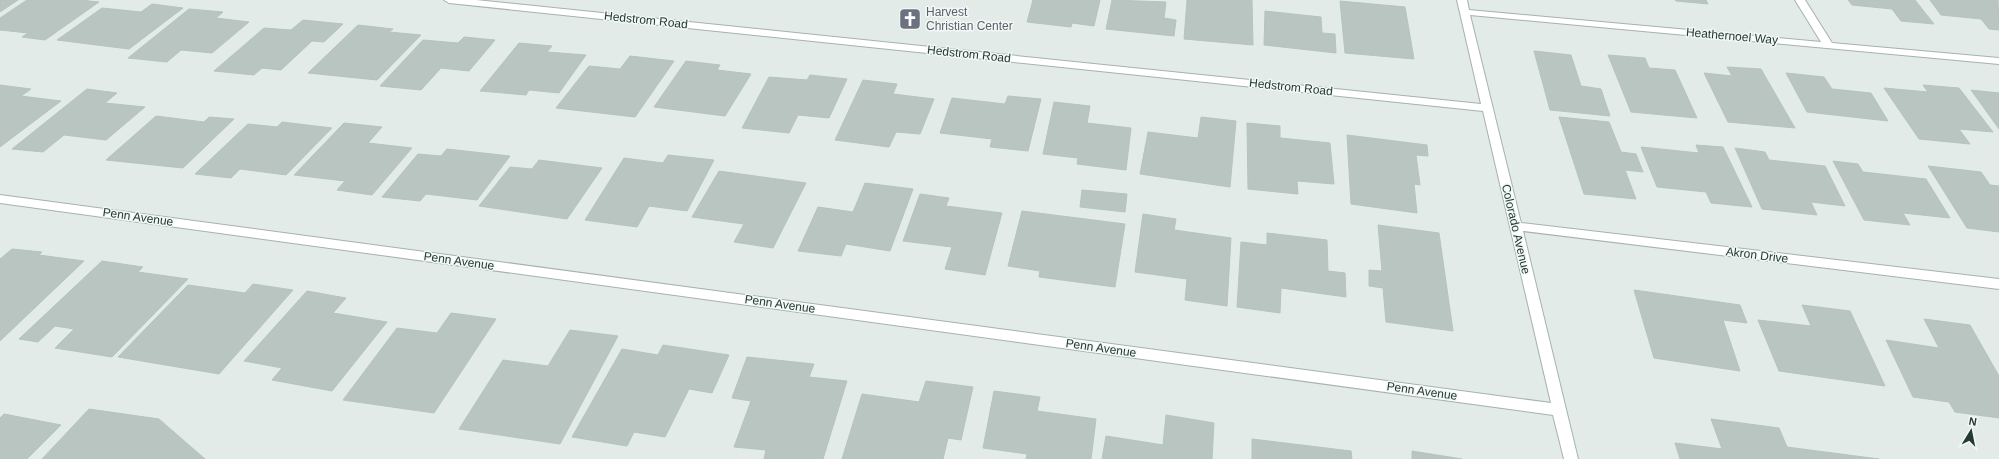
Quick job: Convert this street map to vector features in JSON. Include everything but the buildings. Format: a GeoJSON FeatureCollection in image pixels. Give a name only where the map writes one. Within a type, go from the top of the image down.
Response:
{"type":"FeatureCollection","features":[{"type":"Feature","properties":{"kind":"street","name":"Hedstrom Road"},"geometry":{"type":"LineString","coordinates":[[450,0],[1488,108]]}},
{"type":"Feature","properties":{"kind":"street","name":"Colorado Avenue"},"geometry":{"type":"LineString","coordinates":[[1462,0],[1571,459]]}},
{"type":"Feature","properties":{"kind":"street"},"geometry":{"type":"LineString","coordinates":[[1800,0],[1828,45]]}},
{"type":"Feature","properties":{"kind":"street","name":"Heathernoel Way"},"geometry":{"type":"LineString","coordinates":[[1464,12],[1999,61]]}},
{"type":"Feature","properties":{"kind":"street","name":"Penn Avenue"},"geometry":{"type":"LineString","coordinates":[[0,199],[1560,410]]}},
{"type":"Feature","properties":{"kind":"street","name":"Akron Drive"},"geometry":{"type":"LineString","coordinates":[[1515,226],[1999,284]]}},
{"type":"Feature","properties":{"kind":"place","name":"Harvest Christian Center"},"geometry":{"type":"Point","coordinates":[910,19]}}]}
